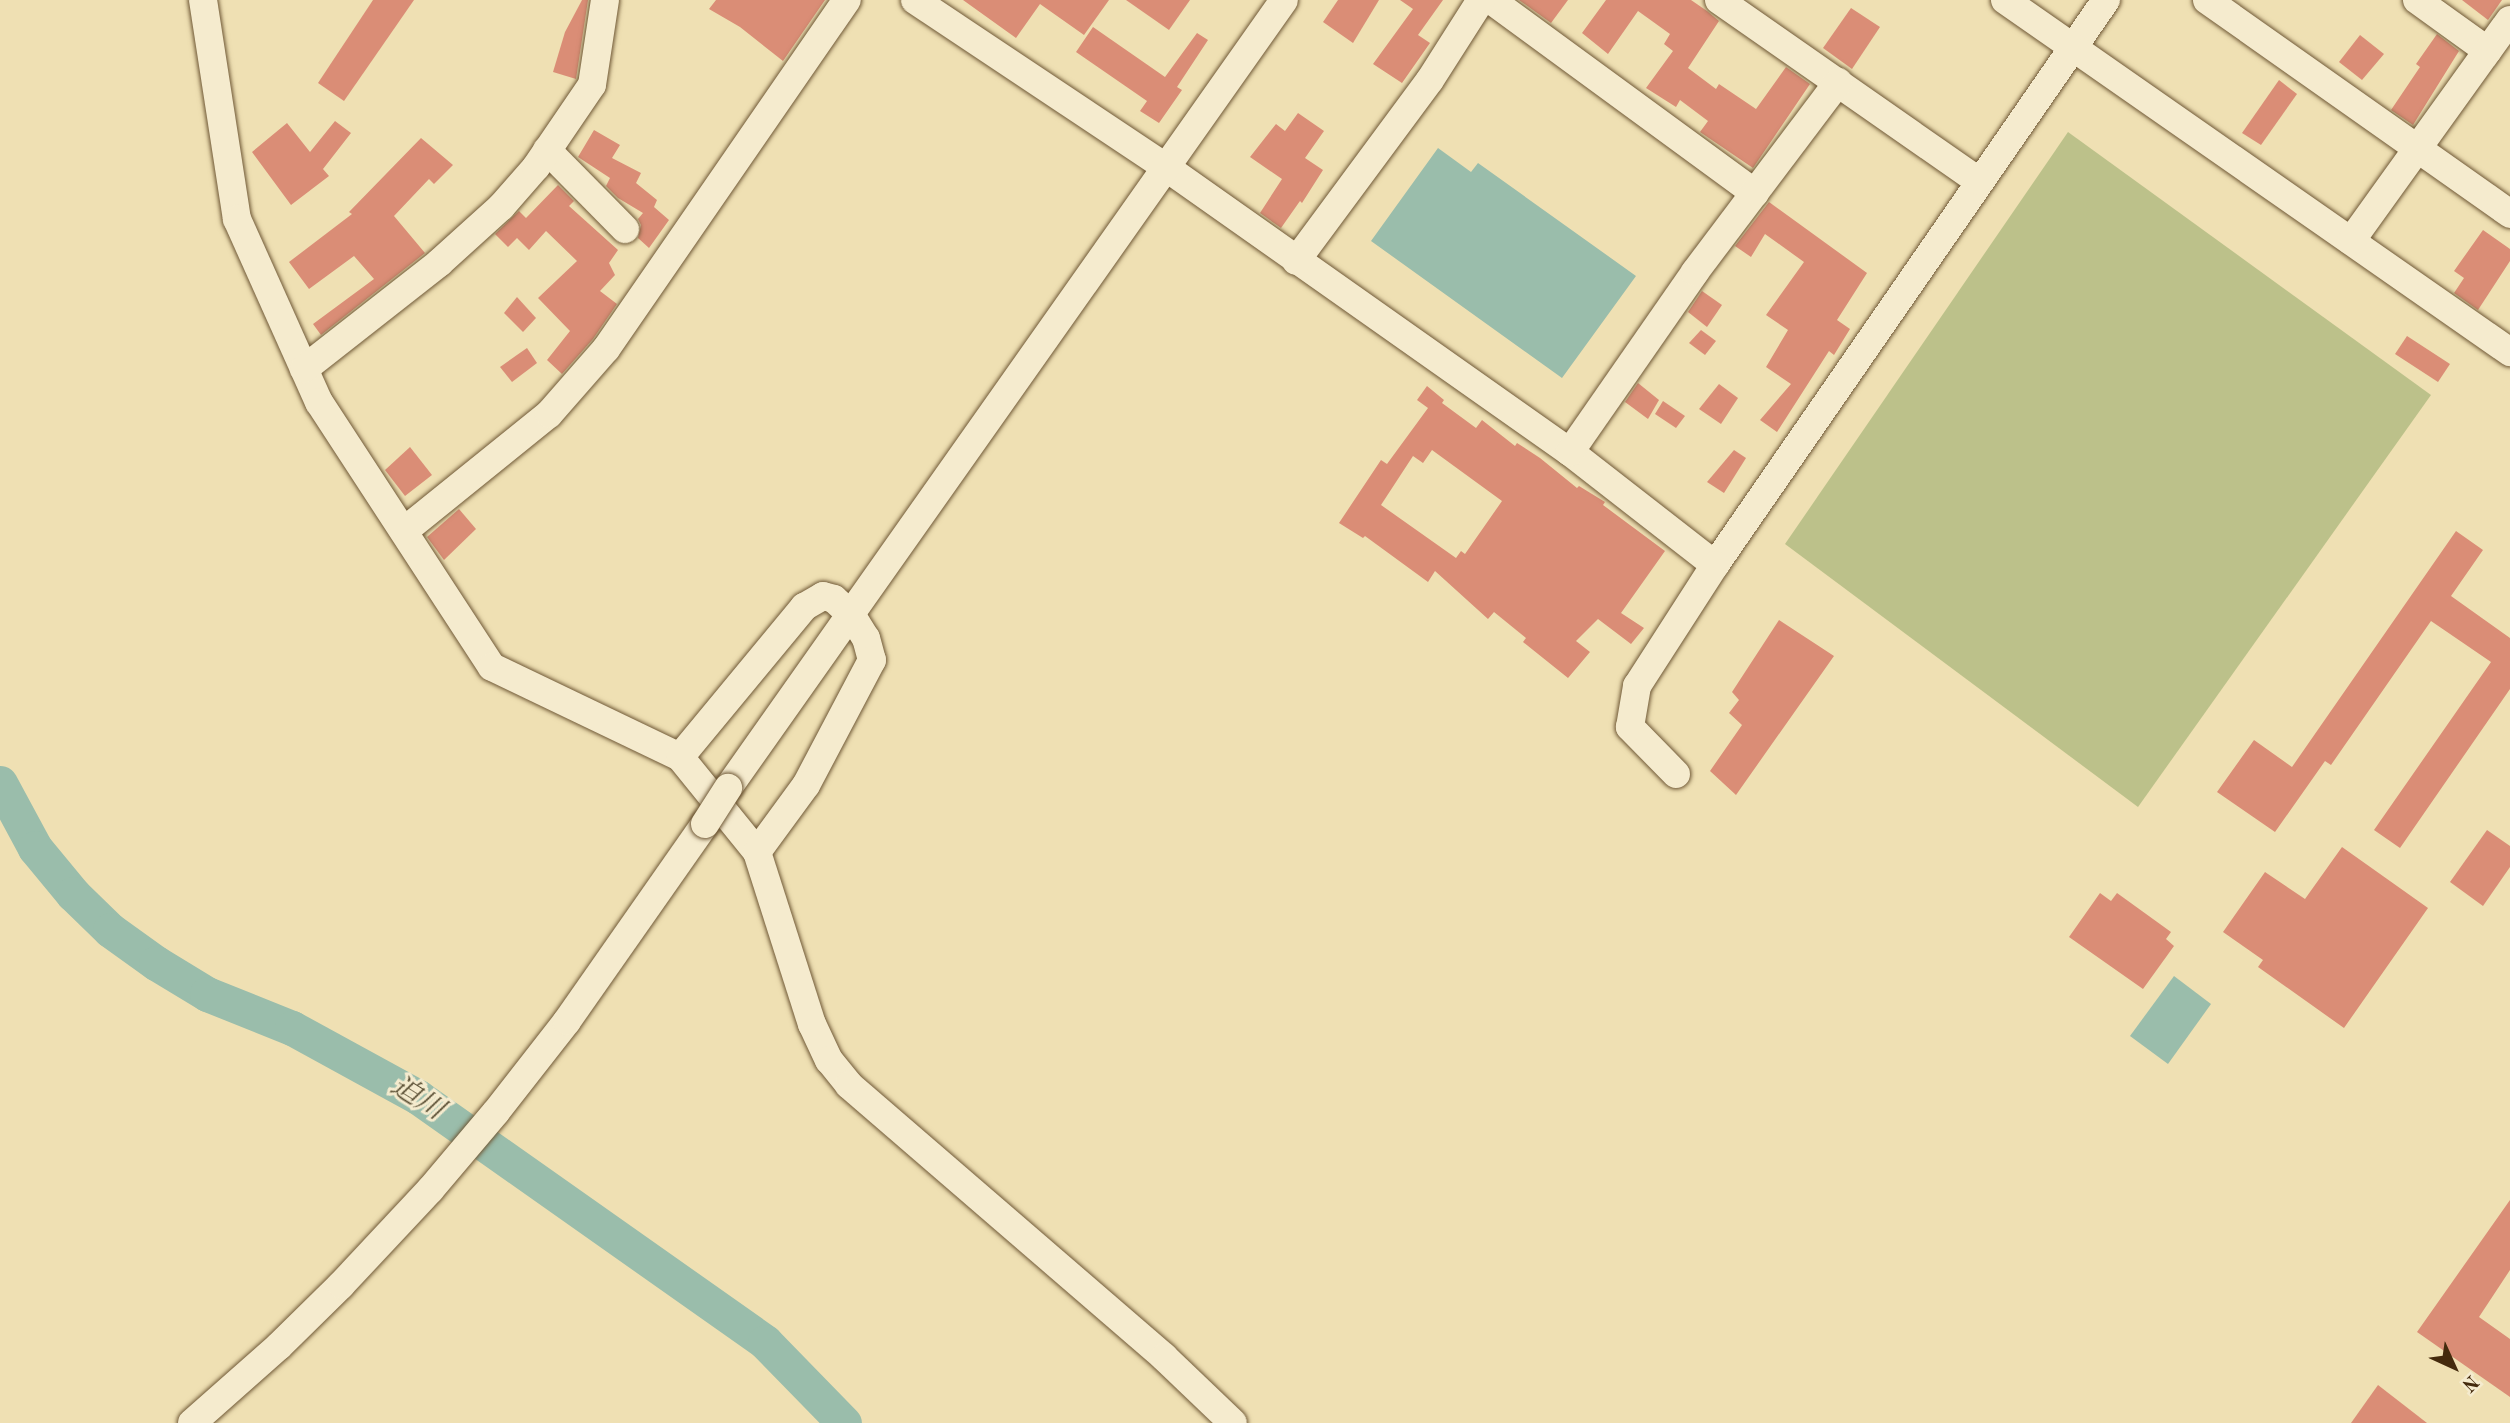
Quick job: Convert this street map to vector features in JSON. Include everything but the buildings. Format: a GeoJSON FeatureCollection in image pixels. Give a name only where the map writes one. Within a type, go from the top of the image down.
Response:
{"type":"FeatureCollection","features":[{"type":"Feature","properties":{"kind":"street"},"geometry":{"type":"LineString","coordinates":[[203,0],[237,219],[320,402],[492,667],[680,757],[757,852],[812,1024],[829,1060],[849,1085],[1164,1357],[1233,1423]]}},
{"type":"Feature","properties":{"kind":"street"},"geometry":{"type":"LineString","coordinates":[[304,369],[501,207],[547,150],[592,85],[604,0]]}},
{"type":"Feature","properties":{"kind":"street"},"geometry":{"type":"LineString","coordinates":[[404,531],[549,414],[606,349],[848,0]]}},
{"type":"Feature","properties":{"kind":"street"},"geometry":{"type":"LineString","coordinates":[[915,0],[1167,168],[1570,452],[1715,565]]}},
{"type":"Feature","properties":{"kind":"street"},"geometry":{"type":"LineString","coordinates":[[192,1423],[279,1346],[385,1239],[496,1112],[567,1021],[728,788],[1284,0]]}},
{"type":"Feature","properties":{"kind":"street"},"geometry":{"type":"LineString","coordinates":[[1296,261],[1430,80],[1481,0]]}},
{"type":"Feature","properties":{"kind":"street"},"geometry":{"type":"LineString","coordinates":[[1491,0],[1755,193]]}},
{"type":"Feature","properties":{"kind":"street"},"geometry":{"type":"LineString","coordinates":[[1719,0],[1978,181]]}},
{"type":"Feature","properties":{"kind":"street"},"geometry":{"type":"LineString","coordinates":[[2006,0],[2510,352]]}},
{"type":"Feature","properties":{"kind":"street"},"geometry":{"type":"LineString","coordinates":[[1676,774],[1630,727],[1637,686],[1715,565],[1978,181],[2106,0]]}},
{"type":"Feature","properties":{"kind":"street"},"geometry":{"type":"LineString","coordinates":[[2207,0],[2510,214]]}},
{"type":"Feature","properties":{"kind":"street"},"geometry":{"type":"LineString","coordinates":[[2417,0],[2488,51]]}},
{"type":"Feature","properties":{"kind":"street"},"geometry":{"type":"LineString","coordinates":[[2351,241],[2510,20]]}},
{"type":"Feature","properties":{"kind":"street"},"geometry":{"type":"LineString","coordinates":[[1570,452],[1695,272],[1838,82]]}},
{"type":"Feature","properties":{"kind":"street"},"geometry":{"type":"LineString","coordinates":[[547,150],[625,229]]}},
{"type":"Feature","properties":{"kind":"street"},"geometry":{"type":"LineString","coordinates":[[680,757],[804,607],[823,596],[834,599],[852,615],[866,638],[872,660],[806,785],[757,852]]}},
{"type":"Feature","properties":{"kind":"green space"},"geometry":{"type":"Polygon","coordinates":[[[2068,132],[2431,395],[2138,807],[1785,544],[2068,132]]]}},
{"type":"Feature","properties":{"kind":"shaded area"},"geometry":{"type":"Polygon","coordinates":[[[1438,148],[1471,172],[1478,163],[1636,276],[1562,378],[1371,241],[1438,148]]]}},
{"type":"Feature","properties":{"kind":"shaded area"},"geometry":{"type":"Polygon","coordinates":[[[2174,976],[2211,1004],[2168,1064],[2130,1036],[2174,976]]]}},
{"type":"Feature","properties":{"kind":"waterway","name":"迫川"},"geometry":{"type":"LineString","coordinates":[[0,783],[35,848],[73,894],[110,930],[156,963],[207,994],[292,1028],[418,1097],[765,1342],[844,1423]]}}]}
